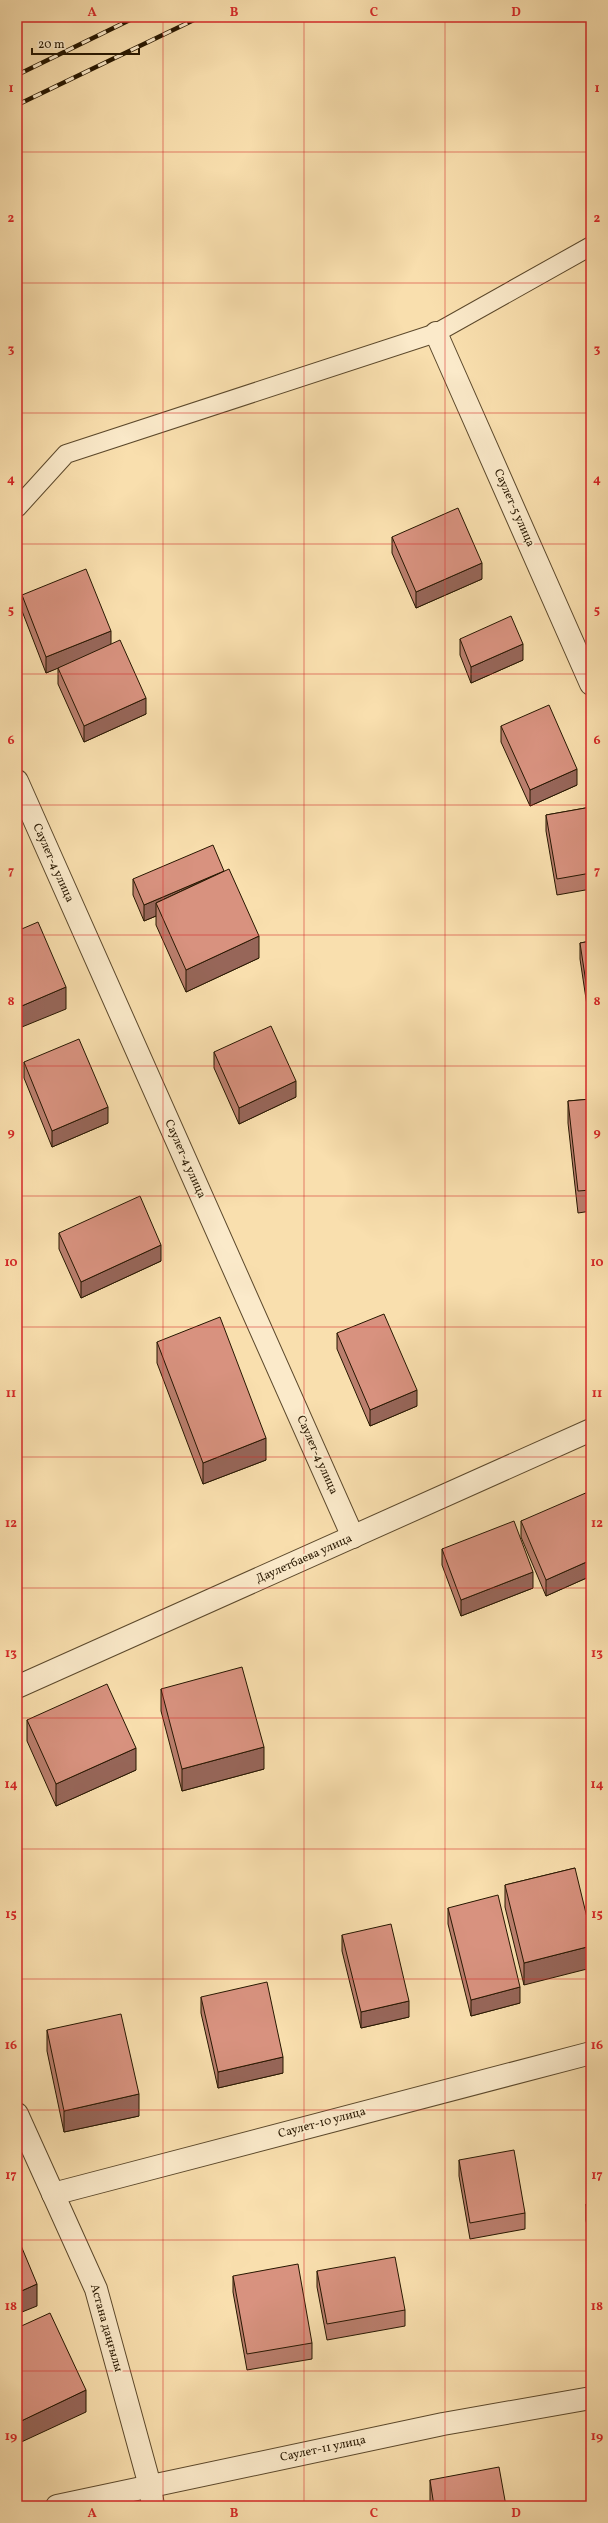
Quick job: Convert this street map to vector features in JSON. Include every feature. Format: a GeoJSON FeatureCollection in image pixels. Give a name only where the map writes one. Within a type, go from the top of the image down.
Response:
{"type":"FeatureCollection","features":[{"type":"Feature","properties":{"kind":"street","name":"Саулет-5 улица"},"geometry":{"type":"LineString","coordinates":[[436,333],[591,684]]}},
{"type":"Feature","properties":{"kind":"street","name":"Саулет-4 улица"},"geometry":{"type":"LineString","coordinates":[[17,781],[353,1537]]}},
{"type":"Feature","properties":{"kind":"street","name":"Даулетбаева улица"},"geometry":{"type":"LineString","coordinates":[[17,1687],[591,1430]]}},
{"type":"Feature","properties":{"kind":"street","name":"Саулет-10 улица"},"geometry":{"type":"LineString","coordinates":[[53,2194],[591,2053]]}},
{"type":"Feature","properties":{"kind":"street","name":"Астана даңғылы"},"geometry":{"type":"LineString","coordinates":[[17,2114],[96,2289],[152,2496]]}},
{"type":"Feature","properties":{"kind":"street","name":"Саулет-11 улица"},"geometry":{"type":"LineString","coordinates":[[57,2506],[152,2496],[443,2424],[591,2398]]}},
{"type":"Feature","properties":{"kind":"lane"},"geometry":{"type":"LineString","coordinates":[[17,508],[66,454],[436,333],[591,246]]}},
{"type":"Feature","properties":{"kind":"building"},"geometry":{"type":"Polygon","coordinates":[[[458,508],[482,563],[416,592],[392,537],[458,508]]]}},
{"type":"Feature","properties":{"kind":"building"},"geometry":{"type":"Polygon","coordinates":[[[86,569],[111,631],[46,657],[22,595],[86,569]]]}},
{"type":"Feature","properties":{"kind":"building"},"geometry":{"type":"Polygon","coordinates":[[[511,616],[523,644],[471,667],[460,639],[511,616]]]}},
{"type":"Feature","properties":{"kind":"building"},"geometry":{"type":"Polygon","coordinates":[[[120,640],[146,698],[84,726],[58,668],[120,640]]]}},
{"type":"Feature","properties":{"kind":"building"},"geometry":{"type":"Polygon","coordinates":[[[549,705],[577,769],[530,790],[501,726],[549,705]]]}},
{"type":"Feature","properties":{"kind":"building"},"geometry":{"type":"Polygon","coordinates":[[[591,807],[591,873],[557,879],[546,815],[591,807]]]}},
{"type":"Feature","properties":{"kind":"building"},"geometry":{"type":"Polygon","coordinates":[[[213,845],[224,871],[144,905],[133,879],[213,845]]]}},
{"type":"Feature","properties":{"kind":"building"},"geometry":{"type":"Polygon","coordinates":[[[229,869],[259,936],[186,970],[156,903],[229,869]]]}},
{"type":"Feature","properties":{"kind":"building"},"geometry":{"type":"Polygon","coordinates":[[[38,922],[66,987],[17,1008],[17,931],[38,922]]]}},
{"type":"Feature","properties":{"kind":"building"},"geometry":{"type":"Polygon","coordinates":[[[591,941],[591,995],[588,996],[580,943],[591,941]]]}},
{"type":"Feature","properties":{"kind":"building"},"geometry":{"type":"Polygon","coordinates":[[[271,1026],[296,1081],[239,1108],[214,1052],[271,1026]]]}},
{"type":"Feature","properties":{"kind":"building"},"geometry":{"type":"Polygon","coordinates":[[[79,1039],[108,1107],[52,1131],[24,1062],[79,1039]]]}},
{"type":"Feature","properties":{"kind":"building"},"geometry":{"type":"Polygon","coordinates":[[[591,1099],[591,1190],[578,1191],[568,1101],[591,1099]]]}},
{"type":"Feature","properties":{"kind":"building"},"geometry":{"type":"Polygon","coordinates":[[[140,1196],[161,1245],[81,1282],[59,1233],[140,1196]]]}},
{"type":"Feature","properties":{"kind":"building"},"geometry":{"type":"Polygon","coordinates":[[[384,1314],[417,1390],[370,1410],[337,1333],[384,1314]]]}},
{"type":"Feature","properties":{"kind":"building"},"geometry":{"type":"Polygon","coordinates":[[[220,1317],[266,1438],[203,1463],[157,1342],[220,1317]]]}},
{"type":"Feature","properties":{"kind":"building"},"geometry":{"type":"Polygon","coordinates":[[[588,1492],[591,1500],[591,1560],[546,1580],[521,1521],[588,1492]]]}},
{"type":"Feature","properties":{"kind":"building"},"geometry":{"type":"Polygon","coordinates":[[[514,1521],[533,1572],[461,1600],[442,1549],[514,1521]]]}},
{"type":"Feature","properties":{"kind":"building"},"geometry":{"type":"Polygon","coordinates":[[[242,1667],[264,1747],[182,1769],[161,1689],[242,1667]]]}},
{"type":"Feature","properties":{"kind":"building"},"geometry":{"type":"Polygon","coordinates":[[[107,1684],[136,1748],[56,1784],[27,1720],[107,1684]]]}},
{"type":"Feature","properties":{"kind":"building"},"geometry":{"type":"Polygon","coordinates":[[[575,1868],[591,1934],[591,1946],[524,1963],[505,1885],[575,1868]]]}},
{"type":"Feature","properties":{"kind":"building"},"geometry":{"type":"Polygon","coordinates":[[[498,1895],[520,1987],[471,2000],[448,1908],[498,1895]]]}},
{"type":"Feature","properties":{"kind":"building"},"geometry":{"type":"Polygon","coordinates":[[[391,1924],[409,2001],[361,2012],[342,1935],[391,1924]]]}},
{"type":"Feature","properties":{"kind":"building"},"geometry":{"type":"Polygon","coordinates":[[[267,1982],[283,2057],[218,2072],[201,1997],[267,1982]]]}},
{"type":"Feature","properties":{"kind":"building"},"geometry":{"type":"Polygon","coordinates":[[[121,2014],[139,2094],[64,2111],[47,2030],[121,2014]]]}},
{"type":"Feature","properties":{"kind":"building"},"geometry":{"type":"Polygon","coordinates":[[[514,2150],[525,2213],[470,2223],[459,2160],[514,2150]]]}},
{"type":"Feature","properties":{"kind":"building"},"geometry":{"type":"Polygon","coordinates":[[[591,2203],[591,2235],[586,2204],[591,2203]]]}},
{"type":"Feature","properties":{"kind":"building"},"geometry":{"type":"Polygon","coordinates":[[[17,2236],[37,2284],[17,2293],[17,2236]]]}},
{"type":"Feature","properties":{"kind":"building"},"geometry":{"type":"Polygon","coordinates":[[[395,2257],[405,2310],[327,2324],[317,2271],[395,2257]]]}},
{"type":"Feature","properties":{"kind":"building"},"geometry":{"type":"Polygon","coordinates":[[[298,2264],[312,2343],[247,2354],[233,2276],[298,2264]]]}},
{"type":"Feature","properties":{"kind":"building"},"geometry":{"type":"Polygon","coordinates":[[[50,2313],[86,2390],[17,2423],[17,2328],[50,2313]]]}},
{"type":"Feature","properties":{"kind":"building"},"geometry":{"type":"Polygon","coordinates":[[[499,2467],[506,2506],[434,2506],[430,2480],[499,2467]]]}},
{"type":"Feature","properties":{"kind":"building"},"geometry":{"type":"Polygon","coordinates":[[[372,2504],[372,2506],[359,2506],[372,2504]]]}},
{"type":"Feature","properties":{"kind":"railway"},"geometry":{"type":"LineString","coordinates":[[17,75],[136,17]]}},
{"type":"Feature","properties":{"kind":"railway"},"geometry":{"type":"LineString","coordinates":[[17,105],[200,17]]}}]}
